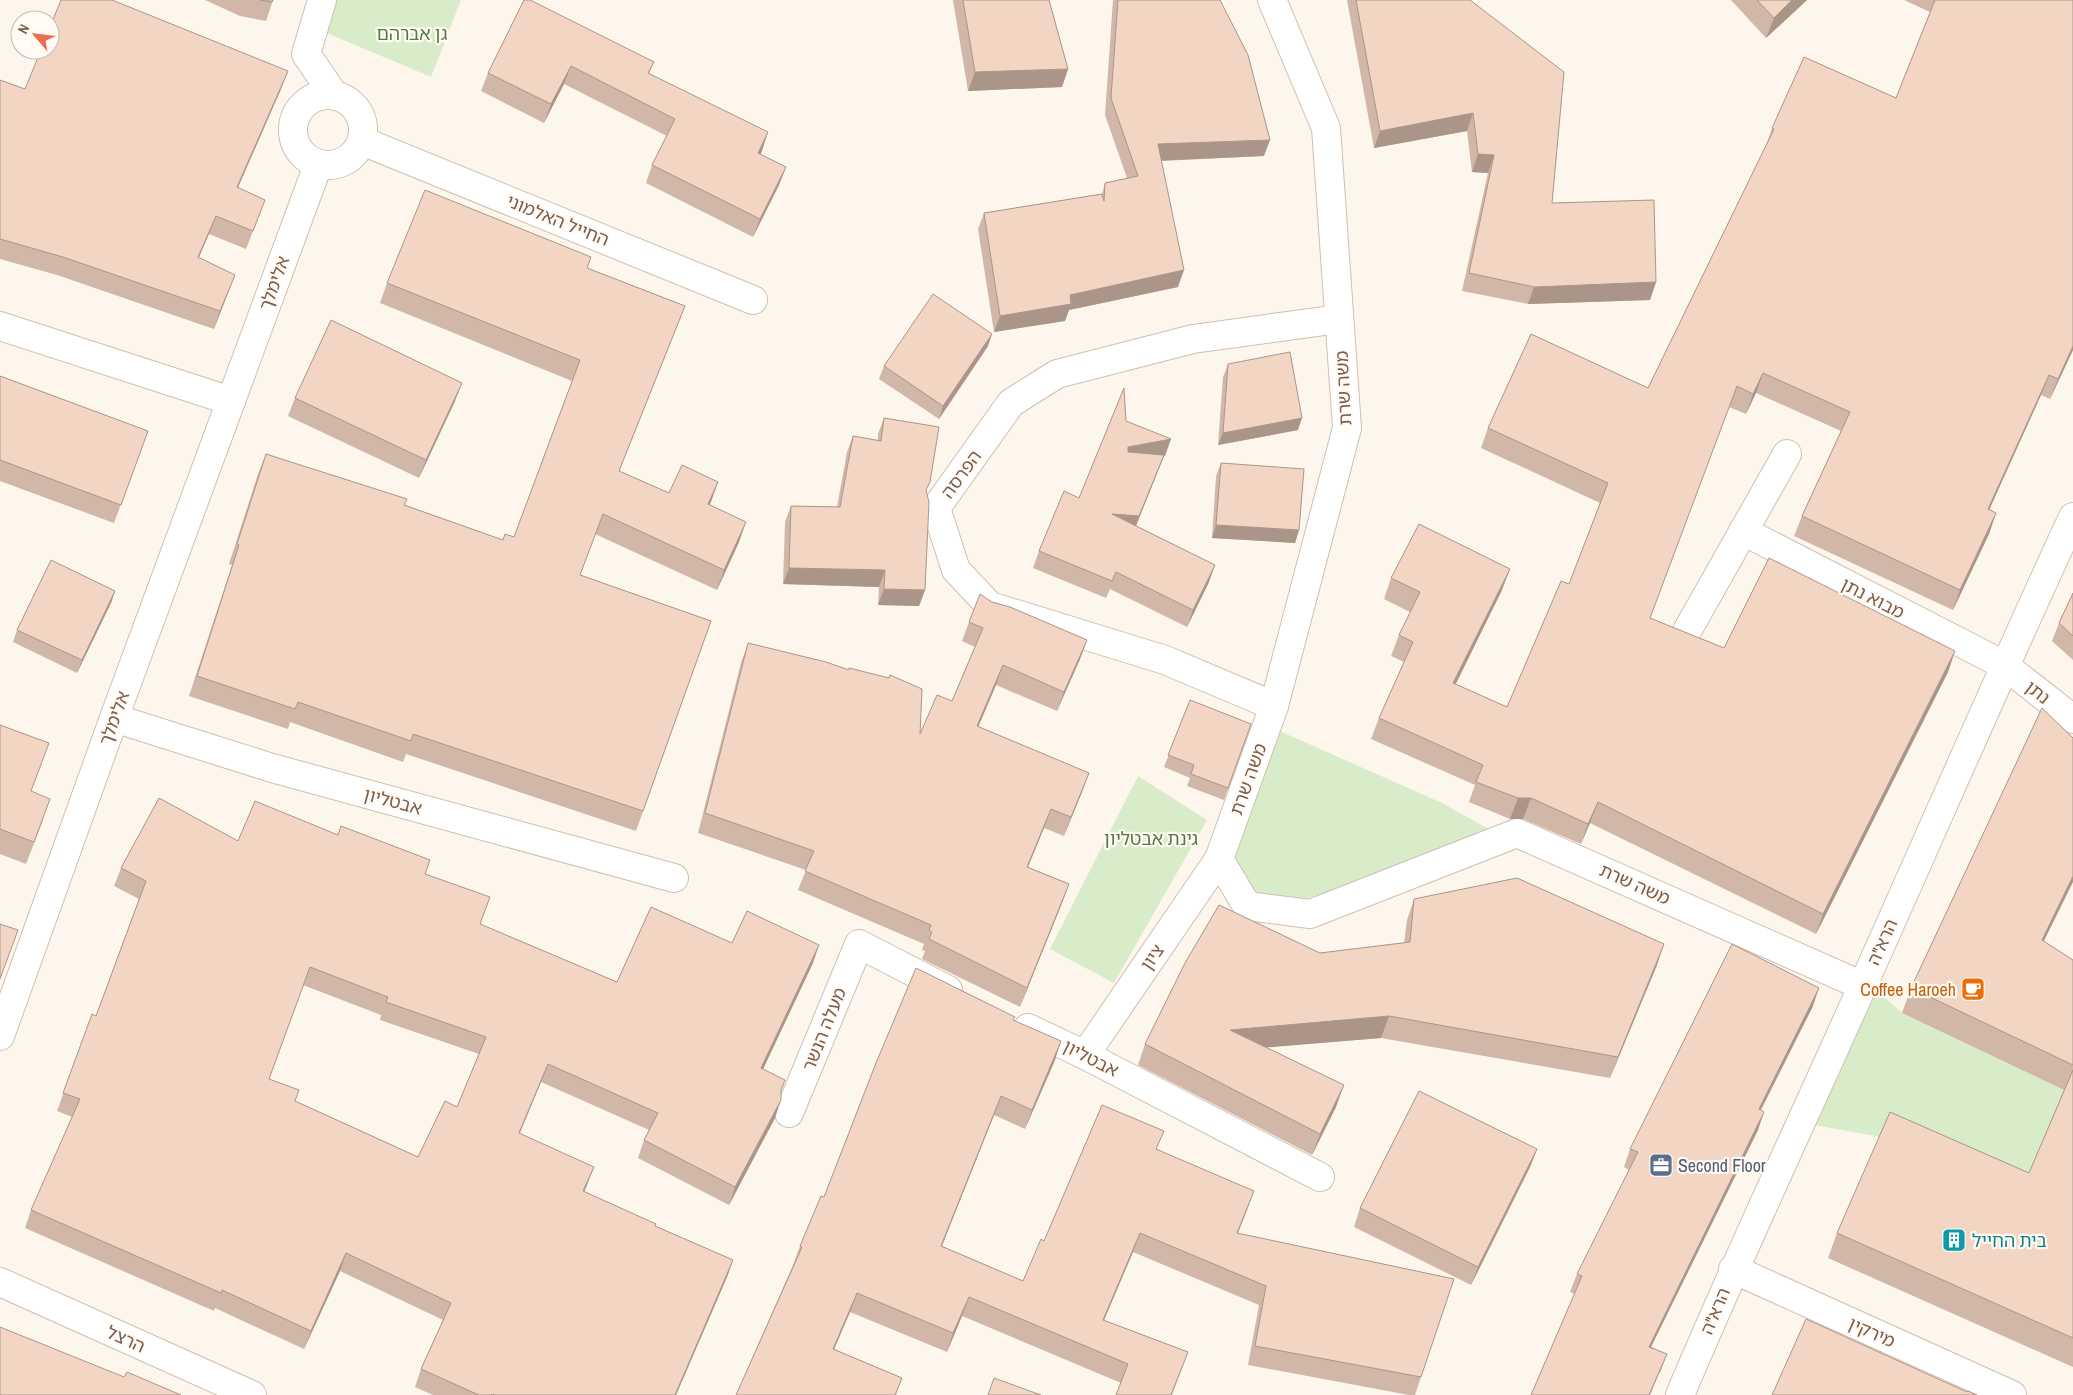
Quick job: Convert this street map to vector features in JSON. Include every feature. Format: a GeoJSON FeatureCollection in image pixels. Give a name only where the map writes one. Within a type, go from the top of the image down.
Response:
{"type":"FeatureCollection","features":[{"type":"Feature","properties":{"kind":"street"},"geometry":{"type":"LineString","coordinates":[[322,0],[306,54],[334,95]]}},
{"type":"Feature","properties":{"kind":"street","name":"משה שרת"},"geometry":{"type":"LineString","coordinates":[[1272,0],[1326,128],[1347,428],[1274,706],[1219,859],[1247,906],[1310,914],[1517,833],[1863,986]]}},
{"type":"Feature","properties":{"kind":"street"},"geometry":{"type":"LineString","coordinates":[[322,95],[334,95],[343,98],[358,111],[364,131],[362,141],[357,151],[349,159],[339,164],[318,165],[298,151],[292,129],[295,117],[301,107],[322,95]]}},
{"type":"Feature","properties":{"kind":"street","name":"החייל האלמוני"},"geometry":{"type":"LineString","coordinates":[[362,141],[754,300]]}},
{"type":"Feature","properties":{"kind":"street","name":"אלימלך"},"geometry":{"type":"LineString","coordinates":[[0,1036],[114,718],[318,165]]}},
{"type":"Feature","properties":{"kind":"street","name":"הפרסה"},"geometry":{"type":"LineString","coordinates":[[1274,706],[1164,660],[990,606],[956,570],[936,508],[1012,403],[1057,374],[1193,340],[1339,319]]}},
{"type":"Feature","properties":{"kind":"street"},"geometry":{"type":"LineString","coordinates":[[0,326],[231,401]]}},
{"type":"Feature","properties":{"kind":"street"},"geometry":{"type":"LineString","coordinates":[[1687,631],[1787,454]]}},
{"type":"Feature","properties":{"kind":"street","name":"הרא\"ה"},"geometry":{"type":"LineString","coordinates":[[1680,1395],[1733,1269],[1863,986],[2004,666],[2073,517]]}},
{"type":"Feature","properties":{"kind":"street","name":"מבוא נתן"},"geometry":{"type":"LineString","coordinates":[[1743,530],[2004,666]]}},
{"type":"Feature","properties":{"kind":"street","name":"נתן"},"geometry":{"type":"LineString","coordinates":[[2004,666],[2073,719]]}},
{"type":"Feature","properties":{"kind":"street","name":"אבטליון"},"geometry":{"type":"LineString","coordinates":[[114,718],[272,768],[674,878]]}},
{"type":"Feature","properties":{"kind":"street","name":"ציון"},"geometry":{"type":"LineString","coordinates":[[1085,1054],[1219,859]]}},
{"type":"Feature","properties":{"kind":"street","name":"מעלה הנשר"},"geometry":{"type":"LineString","coordinates":[[789,1113],[859,944],[973,1002]]}},
{"type":"Feature","properties":{"kind":"street","name":"אבטליון"},"geometry":{"type":"LineString","coordinates":[[1007,1018],[1085,1054],[1320,1177]]}},
{"type":"Feature","properties":{"kind":"street","name":"מירקין"},"geometry":{"type":"LineString","coordinates":[[1733,1269],[2012,1395]]}},
{"type":"Feature","properties":{"kind":"street","name":"הרצל"},"geometry":{"type":"LineString","coordinates":[[0,1282],[252,1395]]}},
{"type":"Feature","properties":{"kind":"green space","name":"גן אברהם"},"geometry":{"type":"Polygon","coordinates":[[[337,0],[461,0],[431,77],[327,33],[337,0]]]}},
{"type":"Feature","properties":{"kind":"green space"},"geometry":{"type":"Polygon","coordinates":[[[1275,729],[1442,803],[1494,832],[1350,886],[1292,902],[1253,893],[1230,854],[1275,729]]]}},
{"type":"Feature","properties":{"kind":"green space","name":"גינת אבטליון"},"geometry":{"type":"Polygon","coordinates":[[[1138,776],[1207,820],[1114,983],[1050,949],[1138,776]]]}},
{"type":"Feature","properties":{"kind":"green space"},"geometry":{"type":"Polygon","coordinates":[[[1874,988],[1902,1013],[2066,1091],[2029,1177],[1881,1137],[1814,1125],[1874,988]]]}},
{"type":"Feature","properties":{"kind":"building"},"geometry":{"type":"Polygon","coordinates":[[[61,0],[112,0],[288,71],[237,187],[265,200],[253,231],[216,216],[198,257],[235,275],[220,311],[63,257],[0,239],[0,80],[25,89],[37,60],[60,60],[60,10],[57,10],[61,0]]]}},
{"type":"Feature","properties":{"kind":"building"},"geometry":{"type":"Polygon","coordinates":[[[524,0],[530,0],[654,62],[648,73],[768,132],[758,153],[786,167],[760,219],[652,165],[675,119],[571,66],[551,104],[488,73],[524,0]]]}},
{"type":"Feature","properties":{"kind":"building"},"geometry":{"type":"Polygon","coordinates":[[[963,0],[1049,0],[1068,69],[975,72],[963,0]]]}},
{"type":"Feature","properties":{"kind":"building"},"geometry":{"type":"Polygon","coordinates":[[[1118,0],[1220,0],[1248,55],[1270,140],[1158,144],[1184,270],[1070,295],[1071,304],[1000,316],[984,213],[1102,194],[1104,201],[1105,183],[1138,176],[1111,98],[1118,0]]]}},
{"type":"Feature","properties":{"kind":"building"},"geometry":{"type":"Polygon","coordinates":[[[1356,0],[1470,0],[1564,72],[1552,203],[1654,200],[1656,282],[1534,287],[1469,273],[1494,155],[1478,154],[1473,113],[1380,131],[1356,0]]]}},
{"type":"Feature","properties":{"kind":"building"},"geometry":{"type":"Polygon","coordinates":[[[1757,0],[1792,0],[1774,18],[1757,0]]]}},
{"type":"Feature","properties":{"kind":"building"},"geometry":{"type":"Polygon","coordinates":[[[1935,0],[2073,0],[2073,346],[2058,379],[2049,375],[1988,509],[1996,513],[1960,590],[1802,516],[1850,412],[1763,373],[1753,394],[1737,386],[1650,618],[1724,648],[1769,558],[1955,651],[1823,914],[1598,802],[1588,824],[1531,798],[1518,798],[1476,782],[1483,765],[1379,718],[1413,642],[1399,635],[1420,592],[1391,578],[1419,524],[1510,569],[1453,683],[1507,707],[1561,581],[1569,584],[1608,483],[1488,428],[1531,334],[1648,388],[1774,129],[1772,128],[1804,57],[1896,98],[1935,0]]]}},
{"type":"Feature","properties":{"kind":"building"},"geometry":{"type":"Polygon","coordinates":[[[425,190],[591,257],[587,268],[685,306],[619,471],[669,493],[682,465],[718,482],[708,504],[746,522],[724,570],[603,514],[580,575],[711,621],[643,811],[413,734],[411,741],[298,702],[295,709],[197,676],[266,454],[407,499],[404,505],[503,540],[505,534],[514,537],[580,360],[387,283],[425,190]]]}},
{"type":"Feature","properties":{"kind":"building"},"geometry":{"type":"Polygon","coordinates":[[[933,294],[992,334],[943,406],[884,366],[933,294]]]}},
{"type":"Feature","properties":{"kind":"building"},"geometry":{"type":"Polygon","coordinates":[[[331,320],[462,383],[426,460],[295,398],[331,320]]]}},
{"type":"Feature","properties":{"kind":"building"},"geometry":{"type":"Polygon","coordinates":[[[1290,352],[1302,418],[1223,433],[1228,364],[1290,352]]]}},
{"type":"Feature","properties":{"kind":"building"},"geometry":{"type":"Polygon","coordinates":[[[0,376],[148,431],[121,505],[0,460],[0,376]]]}},
{"type":"Feature","properties":{"kind":"building"},"geometry":{"type":"Polygon","coordinates":[[[1124,388],[1126,421],[1171,439],[1128,447],[1128,452],[1164,455],[1139,516],[1112,514],[1215,565],[1193,610],[1116,572],[1112,581],[1039,551],[1064,491],[1079,498],[1124,388]]]}},
{"type":"Feature","properties":{"kind":"building"},"geometry":{"type":"Polygon","coordinates":[[[884,418],[939,427],[930,482],[926,490],[929,502],[925,590],[884,589],[885,570],[789,568],[791,506],[840,507],[853,436],[881,441],[884,418]]]}},
{"type":"Feature","properties":{"kind":"building"},"geometry":{"type":"Polygon","coordinates":[[[1221,463],[1304,469],[1299,530],[1216,525],[1221,463]]]}},
{"type":"Feature","properties":{"kind":"building"},"geometry":{"type":"Polygon","coordinates":[[[51,560],[115,591],[82,660],[17,630],[51,560]]]}},
{"type":"Feature","properties":{"kind":"building"},"geometry":{"type":"Polygon","coordinates":[[[2073,593],[2073,636],[2059,623],[2073,593]]]}},
{"type":"Feature","properties":{"kind":"building"},"geometry":{"type":"Polygon","coordinates":[[[980,594],[992,602],[1010,607],[1087,640],[1064,692],[1003,665],[977,726],[1089,773],[1071,817],[1051,809],[1027,867],[1069,884],[1027,988],[929,939],[932,932],[929,930],[931,925],[805,871],[814,851],[705,813],[748,643],[826,662],[849,670],[849,668],[889,678],[890,675],[922,689],[920,734],[937,695],[952,701],[983,628],[969,622],[980,594]]]}},
{"type":"Feature","properties":{"kind":"building"},"geometry":{"type":"Polygon","coordinates":[[[1190,700],[1251,724],[1228,788],[1191,774],[1194,765],[1168,755],[1190,700]]]}},
{"type":"Feature","properties":{"kind":"building"},"geometry":{"type":"Polygon","coordinates":[[[2042,708],[2073,738],[2073,876],[2042,940],[2073,960],[2073,1065],[1911,988],[2042,708]]]}},
{"type":"Feature","properties":{"kind":"building"},"geometry":{"type":"Polygon","coordinates":[[[0,725],[49,743],[31,791],[50,799],[34,842],[0,829],[0,725]]]}},
{"type":"Feature","properties":{"kind":"building"},"geometry":{"type":"Polygon","coordinates":[[[159,798],[238,841],[255,801],[338,835],[341,826],[430,860],[425,874],[490,897],[480,924],[617,982],[651,907],[732,943],[747,911],[819,945],[761,1068],[785,1080],[781,1090],[781,1100],[735,1187],[644,1140],[658,1113],[548,1064],[519,1133],[594,1167],[583,1191],[656,1224],[655,1226],[733,1260],[675,1395],[479,1395],[421,1369],[451,1303],[346,1253],[311,1331],[222,1290],[221,1293],[31,1210],[80,1099],[63,1093],[92,1014],[96,1016],[146,881],[121,868],[159,798]],[[310,967],[269,1079],[299,1090],[295,1101],[418,1157],[445,1101],[457,1107],[486,1037],[386,1002],[388,997],[310,967]]]}},
{"type":"Feature","properties":{"kind":"building"},"geometry":{"type":"Polygon","coordinates":[[[1517,878],[1664,944],[1618,1057],[1389,1016],[1230,1030],[1344,1085],[1320,1134],[1145,1044],[1185,963],[1219,905],[1320,953],[1410,942],[1414,899],[1517,878]]]}},
{"type":"Feature","properties":{"kind":"building"},"geometry":{"type":"Polygon","coordinates":[[[0,924],[18,930],[0,979],[0,924]]]}},
{"type":"Feature","properties":{"kind":"building"},"geometry":{"type":"Polygon","coordinates":[[[1732,944],[1819,988],[1759,1109],[1764,1112],[1649,1347],[1667,1354],[1649,1395],[1531,1395],[1582,1276],[1577,1274],[1638,1152],[1630,1149],[1732,944]]]}},
{"type":"Feature","properties":{"kind":"building"},"geometry":{"type":"Polygon","coordinates":[[[916,968],[1015,1017],[1013,1020],[1061,1041],[1032,1110],[1001,1096],[941,1246],[1023,1281],[1041,1239],[1044,1241],[1102,1105],[1164,1131],[1156,1149],[1254,1191],[1237,1233],[1454,1279],[1421,1377],[1255,1346],[1266,1286],[1140,1233],[1103,1320],[1188,1352],[1171,1395],[1116,1395],[1128,1364],[969,1297],[953,1333],[857,1293],[833,1349],[902,1378],[895,1395],[736,1395],[802,1247],[800,1246],[821,1196],[824,1197],[876,1063],[916,968]]]}},
{"type":"Feature","properties":{"kind":"building","name":"בית החייל"},"geometry":{"type":"Polygon","coordinates":[[[2073,1070],[2073,1338],[1837,1233],[1890,1112],[2029,1173],[2073,1070]]]}},
{"type":"Feature","properties":{"kind":"building"},"geometry":{"type":"Polygon","coordinates":[[[1419,1091],[1537,1149],[1478,1267],[1360,1208],[1419,1091]]]}},
{"type":"Feature","properties":{"kind":"building"},"geometry":{"type":"Polygon","coordinates":[[[1806,1319],[1967,1392],[1977,1395],[1772,1395],[1806,1319]]]}},
{"type":"Feature","properties":{"kind":"building"},"geometry":{"type":"Polygon","coordinates":[[[0,1327],[124,1377],[127,1372],[181,1395],[0,1395],[0,1327]]]}},
{"type":"Feature","properties":{"kind":"building"},"geometry":{"type":"Polygon","coordinates":[[[994,1378],[1041,1395],[988,1395],[994,1378]]]}},
{"type":"Feature","properties":{"kind":"place","name":"Coffee Haroeh"},"geometry":{"type":"Point","coordinates":[1973,989]}},
{"type":"Feature","properties":{"kind":"place","name":"Second Floor"},"geometry":{"type":"Point","coordinates":[1661,1165]}},
{"type":"Feature","properties":{"kind":"place","name":"בית החייל"},"geometry":{"type":"Point","coordinates":[1954,1240]}}]}
